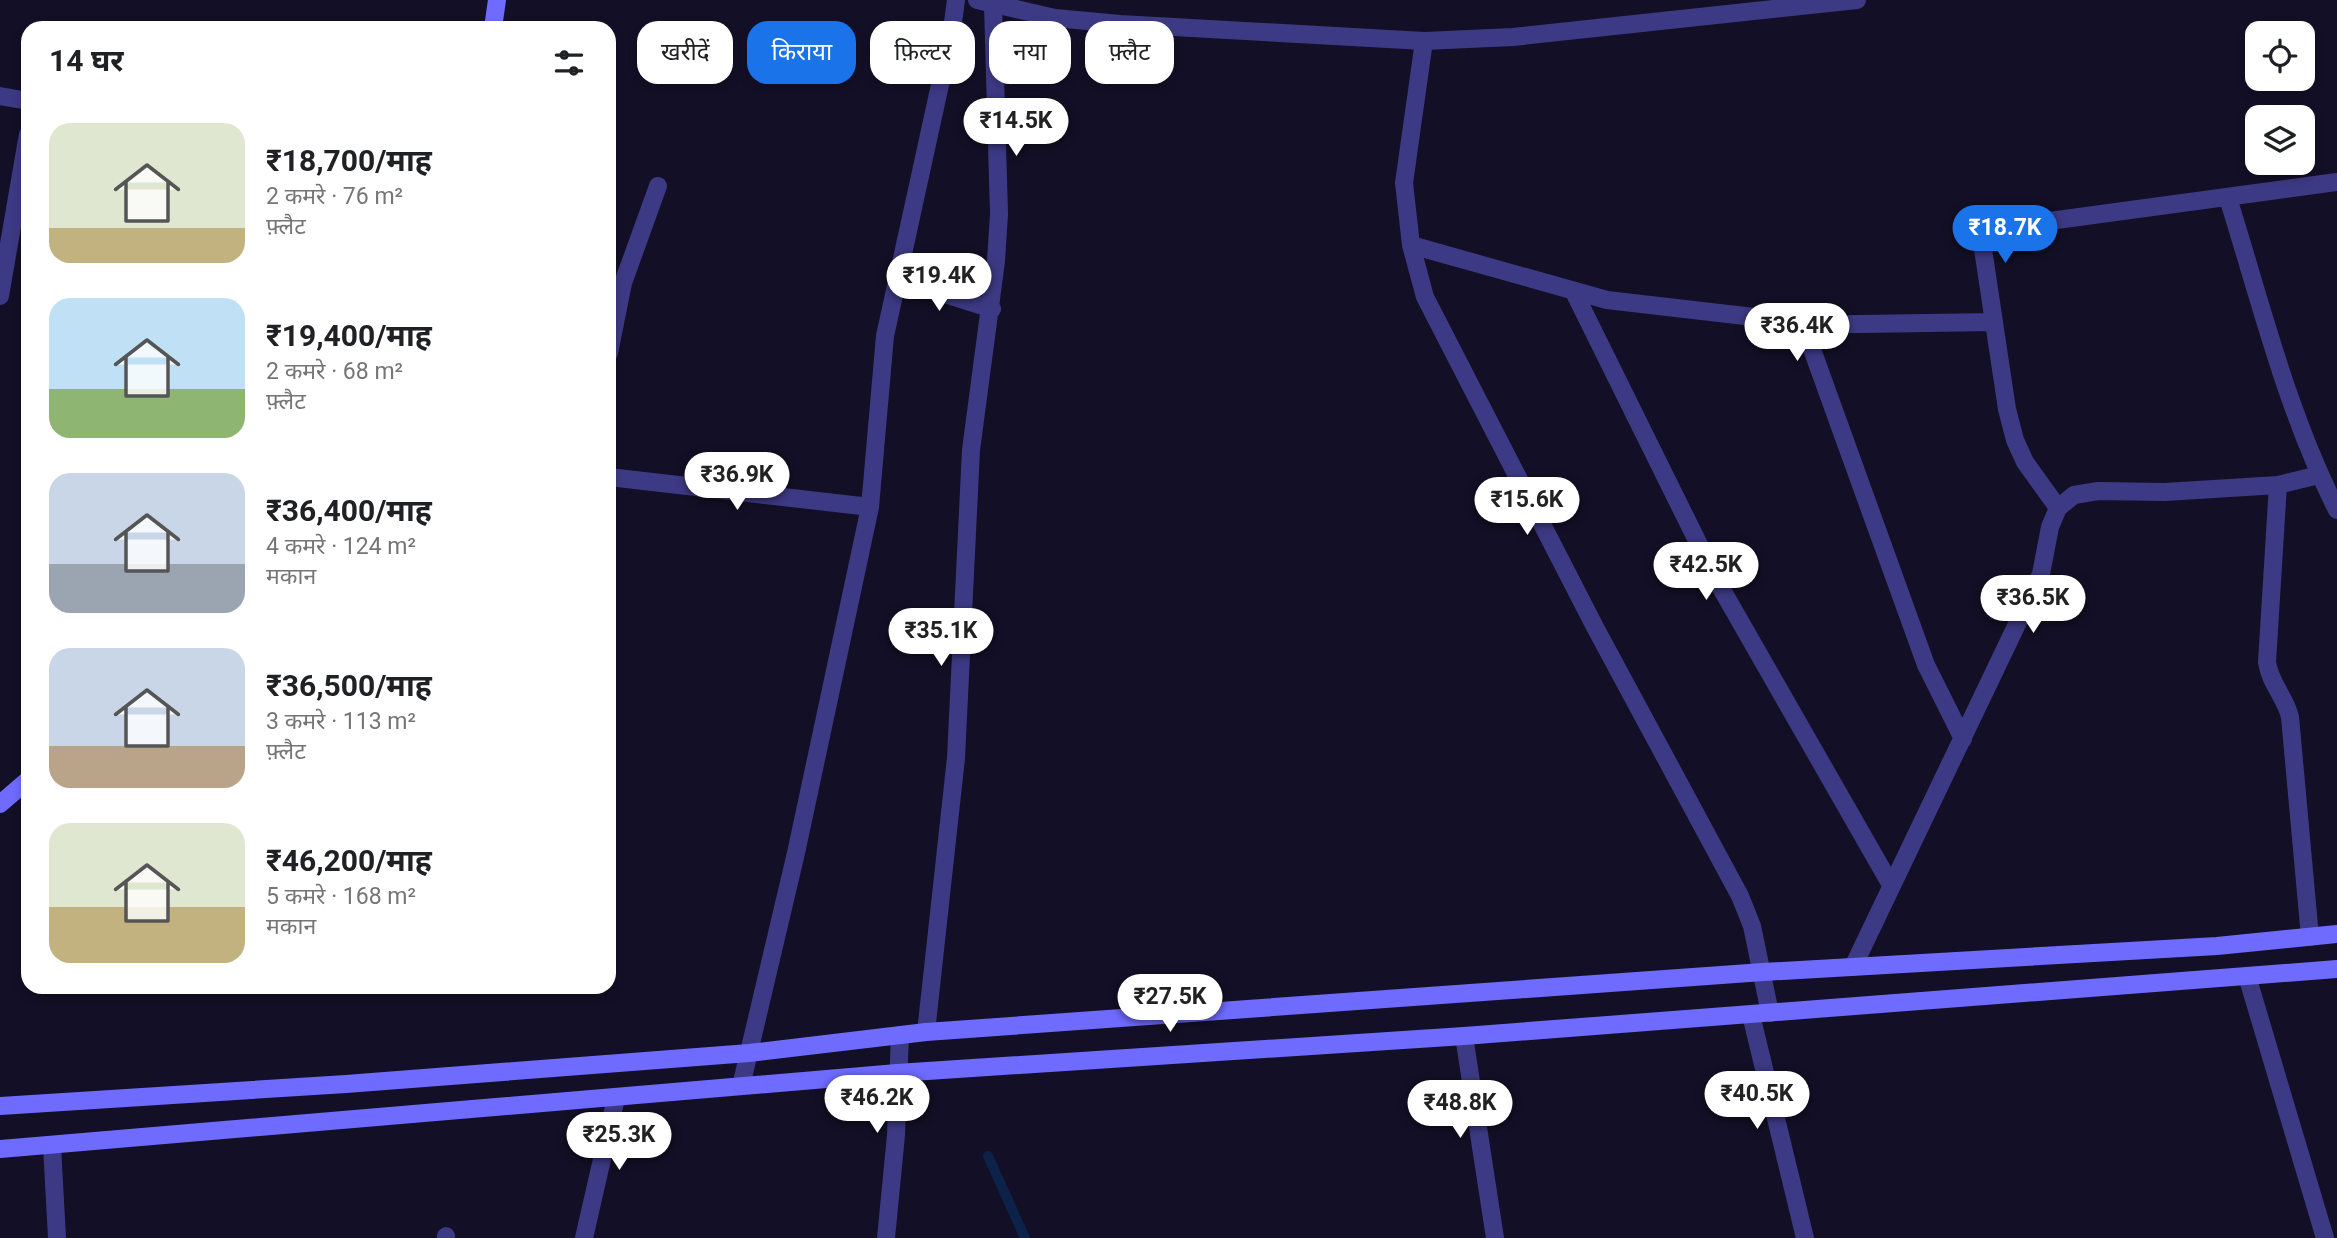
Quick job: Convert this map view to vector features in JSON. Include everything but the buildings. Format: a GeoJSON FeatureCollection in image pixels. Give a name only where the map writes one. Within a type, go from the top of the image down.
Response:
{"type":"FeatureCollection","features":[{"type":"Feature","properties":{"kind":"main road"},"geometry":{"type":"LineString","coordinates":[[494,21],[497,0]]}},
{"type":"Feature","properties":{"kind":"main road"},"geometry":{"type":"LineString","coordinates":[[0,804],[21,786]]}},
{"type":"Feature","properties":{"kind":"main road"},"geometry":{"type":"LineString","coordinates":[[0,1106],[346,1084],[749,1053],[926,1032],[1763,972],[2217,946],[2337,934]]}},
{"type":"Feature","properties":{"kind":"main road"},"geometry":{"type":"LineString","coordinates":[[0,1149],[897,1073],[1464,1036],[2337,970]]}},
{"type":"Feature","properties":{"kind":"street"},"geometry":{"type":"LineString","coordinates":[[741,1086],[796,853],[870,507],[885,336],[952,30],[956,0]]}},
{"type":"Feature","properties":{"kind":"street"},"geometry":{"type":"LineString","coordinates":[[926,1032],[956,758],[973,422],[992,309],[999,214],[985,3],[1055,18],[1120,24],[1424,41],[1513,37],[1857,0]]}},
{"type":"Feature","properties":{"kind":"street"},"geometry":{"type":"LineString","coordinates":[[1424,41],[1404,183],[1411,245],[1425,296],[1596,629],[1741,896],[1752,926],[1770,1013]]}},
{"type":"Feature","properties":{"kind":"street"},"geometry":{"type":"LineString","coordinates":[[0,96],[21,100]]}},
{"type":"Feature","properties":{"kind":"street"},"geometry":{"type":"LineString","coordinates":[[0,296],[21,174]]}},
{"type":"Feature","properties":{"kind":"street"},"geometry":{"type":"LineString","coordinates":[[2058,509],[2025,462],[2015,440],[2007,408],[1983,249],[1986,238],[2005,227],[2337,182]]}},
{"type":"Feature","properties":{"kind":"street"},"geometry":{"type":"LineString","coordinates":[[616,318],[623,283],[658,186]]}},
{"type":"Feature","properties":{"kind":"street"},"geometry":{"type":"LineString","coordinates":[[2228,198],[2293,407],[2319,475],[2337,510]]}},
{"type":"Feature","properties":{"kind":"street"},"geometry":{"type":"LineString","coordinates":[[1411,245],[1574,292],[1674,309],[1772,319],[1791,326],[1810,341],[1926,665],[1963,739]]}},
{"type":"Feature","properties":{"kind":"street"},"geometry":{"type":"LineString","coordinates":[[897,279],[992,309]]}},
{"type":"Feature","properties":{"kind":"street"},"geometry":{"type":"LineString","coordinates":[[1574,292],[1717,581],[1891,885]]}},
{"type":"Feature","properties":{"kind":"street"},"geometry":{"type":"LineString","coordinates":[[1791,326],[1994,322]]}},
{"type":"Feature","properties":{"kind":"street"},"geometry":{"type":"LineString","coordinates":[[1853,967],[2041,573],[2050,527],[2058,509],[2074,495],[2098,491],[2165,492],[2278,485],[2319,475]]}},
{"type":"Feature","properties":{"kind":"street"},"geometry":{"type":"LineString","coordinates":[[616,478],[870,507]]}},
{"type":"Feature","properties":{"kind":"street"},"geometry":{"type":"LineString","coordinates":[[2278,485],[2267,662],[2269,678],[2286,701],[2290,718],[2310,937]]}},
{"type":"Feature","properties":{"kind":"street"},"geometry":{"type":"LineString","coordinates":[[2247,976],[2325,1238]]}},
{"type":"Feature","properties":{"kind":"street"},"geometry":{"type":"LineString","coordinates":[[1751,1015],[1805,1238]]}},
{"type":"Feature","properties":{"kind":"street"},"geometry":{"type":"LineString","coordinates":[[886,1238],[896,1135],[900,1035]]}},
{"type":"Feature","properties":{"kind":"street"},"geometry":{"type":"LineString","coordinates":[[1464,1036],[1495,1238]]}},
{"type":"Feature","properties":{"kind":"street"},"geometry":{"type":"LineString","coordinates":[[584,1238],[616,1098]]}},
{"type":"Feature","properties":{"kind":"street"},"geometry":{"type":"LineString","coordinates":[[52,1146],[57,1238]]}},
{"type":"Feature","properties":{"kind":"waterway"},"geometry":{"type":"LineString","coordinates":[[988,1156],[1025,1238]]}}]}
